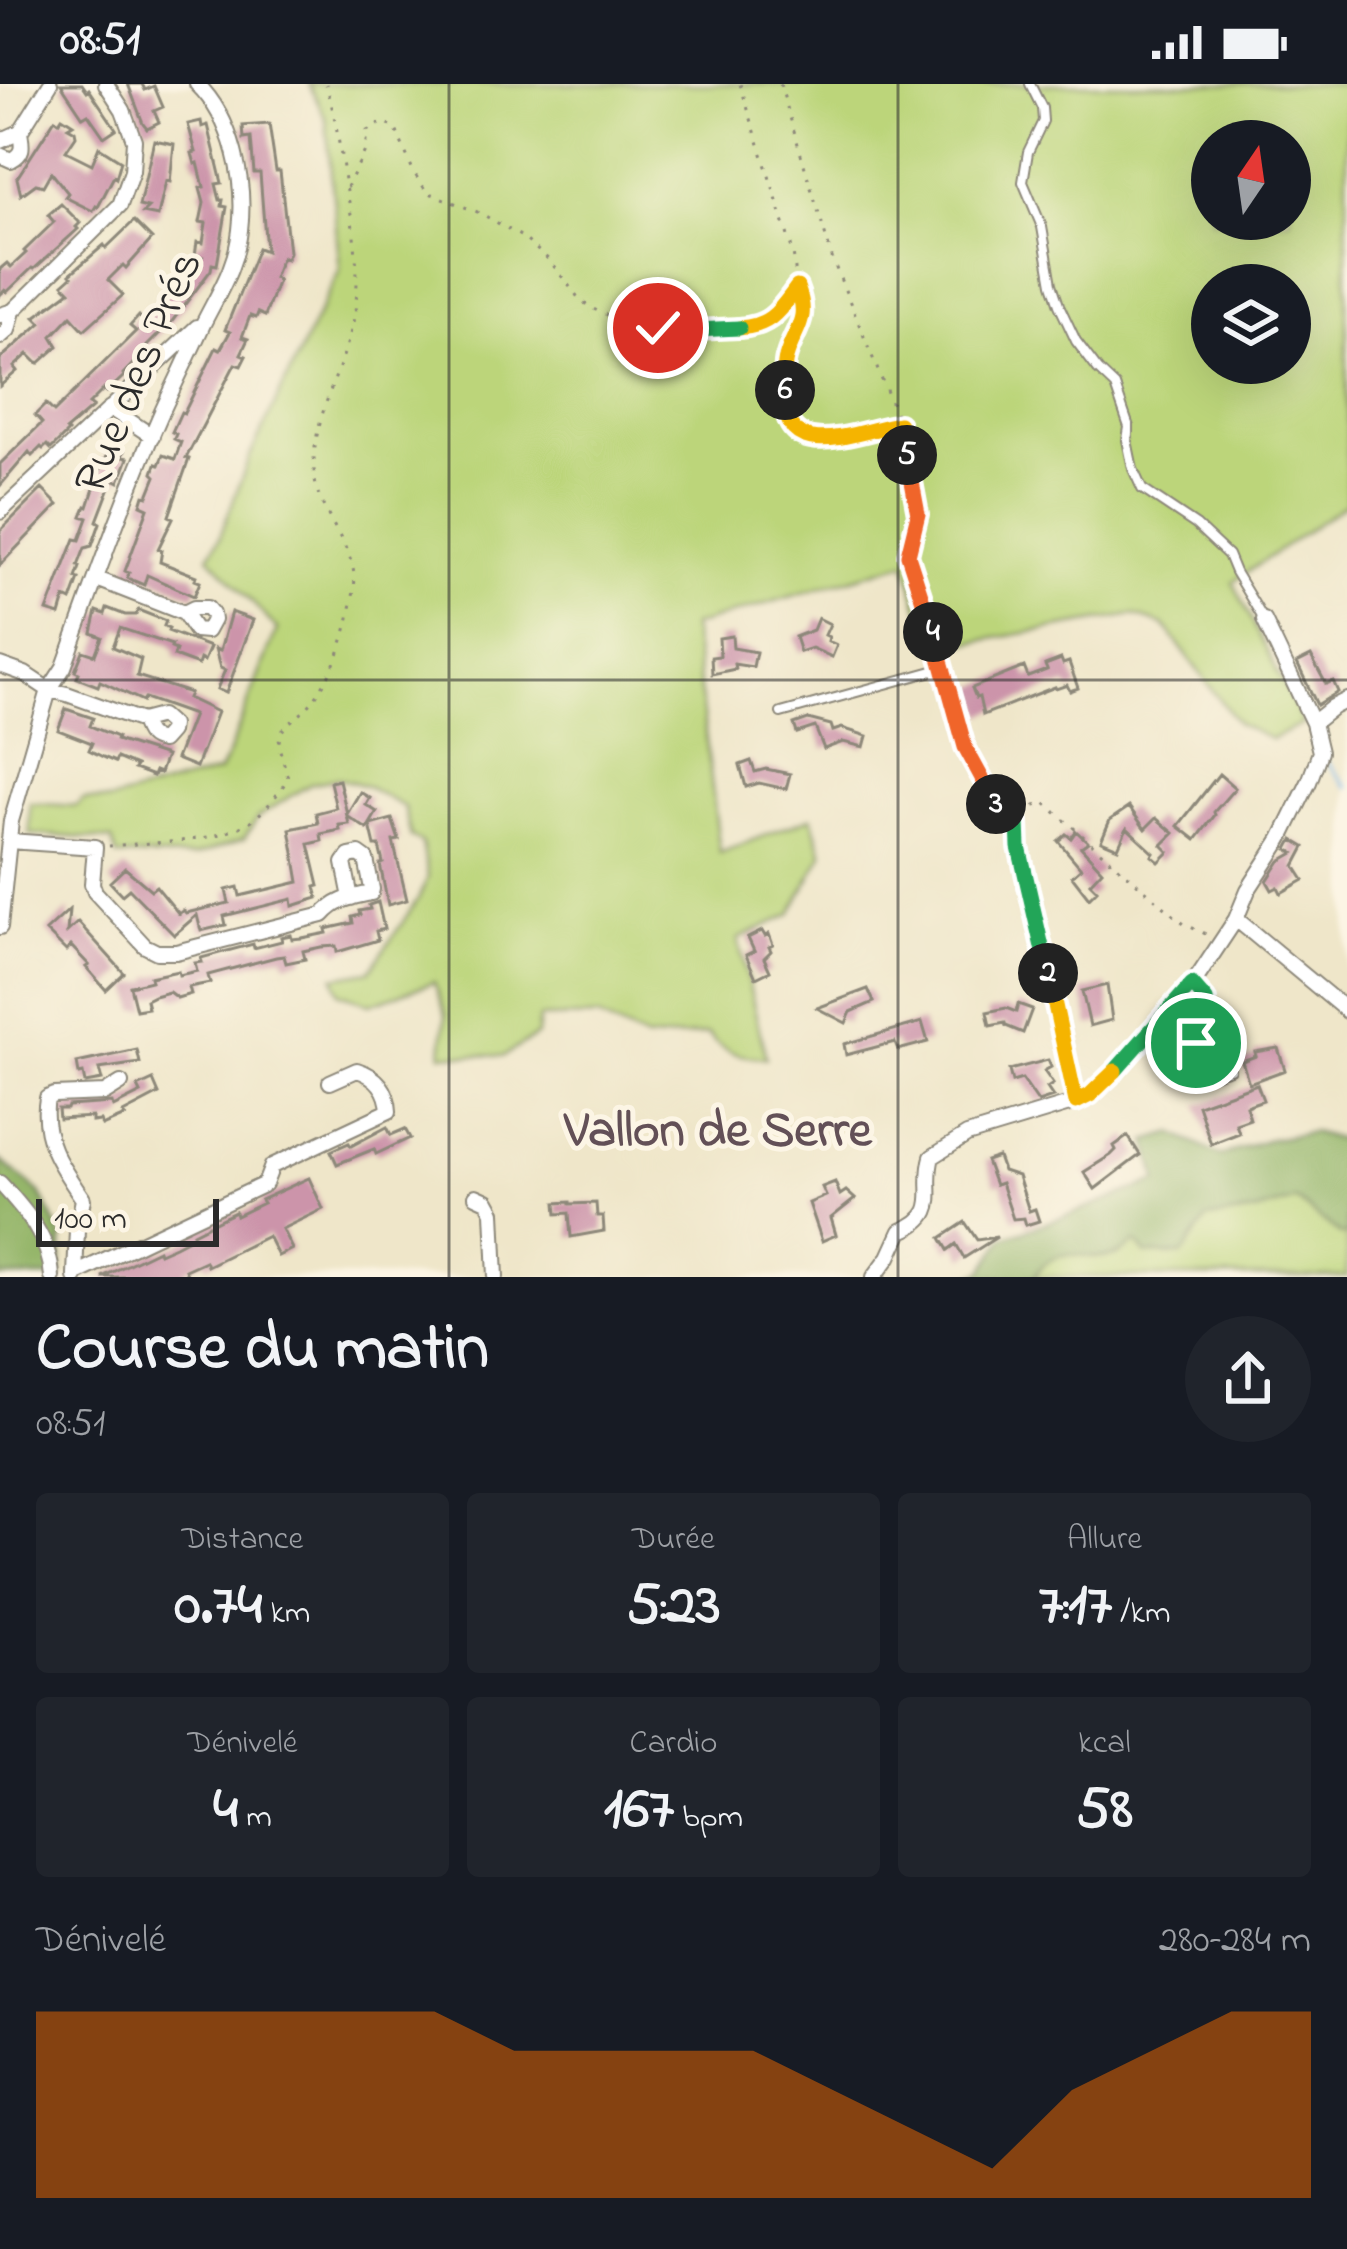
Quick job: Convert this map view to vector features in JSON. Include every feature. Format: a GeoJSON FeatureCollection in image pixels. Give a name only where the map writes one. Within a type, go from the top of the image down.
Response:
{"type":"FeatureCollection","features":[{"type":"Feature","properties":{"kind":"street"},"geometry":{"type":"LineString","coordinates":[[0,155],[11,160],[19,156],[23,149],[20,132],[50,84]]}},
{"type":"Feature","properties":{"kind":"street"},"geometry":{"type":"LineString","coordinates":[[0,337],[8,330],[7,313],[120,205],[132,171],[134,140],[106,84]]}},
{"type":"Feature","properties":{"kind":"street","name":"Rue des Prés"},"geometry":{"type":"LineString","coordinates":[[0,927],[15,803],[49,690],[64,667],[152,436],[234,261],[242,200],[235,155],[221,116],[197,84]]}},
{"type":"Feature","properties":{"kind":"street"},"geometry":{"type":"LineString","coordinates":[[0,141],[20,132]]}},
{"type":"Feature","properties":{"kind":"street"},"geometry":{"type":"LineString","coordinates":[[0,512],[207,318]]}},
{"type":"Feature","properties":{"kind":"street"},"geometry":{"type":"LineString","coordinates":[[110,408],[152,436]]}},
{"type":"Feature","properties":{"kind":"street"},"geometry":{"type":"LineString","coordinates":[[97,579],[184,613]]}},
{"type":"Feature","properties":{"kind":"street"},"geometry":{"type":"LineString","coordinates":[[874,1277],[901,1231],[916,1225],[928,1209],[932,1157],[967,1135],[1076,1102],[1103,1085],[1192,984],[1233,925],[1248,890],[1281,838],[1320,752],[1313,723],[1264,620]]}},
{"type":"Feature","properties":{"kind":"street"},"geometry":{"type":"LineString","coordinates":[[0,665],[26,674],[49,690],[142,722]]}},
{"type":"Feature","properties":{"kind":"street"},"geometry":{"type":"LineString","coordinates":[[941,669],[965,747],[997,807],[1018,822],[1019,847],[1076,1102]]}},
{"type":"Feature","properties":{"kind":"street"},"geometry":{"type":"LineString","coordinates":[[1313,723],[1347,700]]}},
{"type":"Feature","properties":{"kind":"street"},"geometry":{"type":"LineString","coordinates":[[9,841],[95,847],[95,892],[145,946],[157,952],[176,952],[323,915],[336,901],[351,898]]}},
{"type":"Feature","properties":{"kind":"street"},"geometry":{"type":"LineString","coordinates":[[1233,925],[1347,1011]]}},
{"type":"Feature","properties":{"kind":"street"},"geometry":{"type":"LineString","coordinates":[[122,1083],[105,1093],[47,1098],[49,1144],[83,1198],[76,1230],[75,1276],[265,1184],[272,1166],[389,1111],[380,1082],[366,1073],[357,1070],[330,1082]]}},
{"type":"Feature","properties":{"kind":"street"},"geometry":{"type":"LineString","coordinates":[[0,1183],[43,1238],[52,1277]]}},
{"type":"Feature","properties":{"kind":"street"},"geometry":{"type":"LineString","coordinates":[[476,1196],[488,1201],[493,1213],[496,1277]]}},
{"type":"Feature","properties":{"kind":"lane"},"geometry":{"type":"LineString","coordinates":[[1030,84],[1043,121],[1028,152],[1023,182],[1042,226],[1059,305],[1076,341],[1115,386],[1129,427],[1133,469],[1142,489],[1196,525],[1228,554],[1264,620]]}},
{"type":"Feature","properties":{"kind":"lane"},"geometry":{"type":"LineString","coordinates":[[781,713],[941,669]]}},
{"type":"Feature","properties":{"kind":"lane"},"geometry":{"type":"LineString","coordinates":[[1192,984],[1206,1000],[1230,1069],[1204,1077],[1196,1043],[1197,1012],[1206,1000]]}},
{"type":"Feature","properties":{"kind":"path"},"geometry":{"type":"LineString","coordinates":[[95,847],[201,837],[243,826],[274,800],[288,778],[279,742],[286,724],[304,711],[344,644],[356,583],[315,478],[327,396],[355,311],[354,243],[326,84]]}},
{"type":"Feature","properties":{"kind":"path"},"geometry":{"type":"LineString","coordinates":[[740,84],[794,252],[797,287],[804,304],[802,323],[785,361],[784,403],[791,425],[810,440],[899,424]]}},
{"type":"Feature","properties":{"kind":"path"},"geometry":{"type":"LineString","coordinates":[[780,84],[833,261],[899,424],[918,514],[908,555],[941,669]]}},
{"type":"Feature","properties":{"kind":"path"},"geometry":{"type":"LineString","coordinates":[[346,188],[364,151],[367,131],[381,123],[395,127],[427,192],[480,213],[522,237],[549,260],[589,307],[610,317],[674,331],[758,327],[771,319],[797,287]]}},
{"type":"Feature","properties":{"kind":"path"},"geometry":{"type":"LineString","coordinates":[[1012,815],[1046,802],[1184,924],[1211,936],[1233,925]]}},
{"type":"Feature","properties":{"kind":"green space"},"geometry":{"type":"Polygon","coordinates":[[[309,84],[1347,84],[1347,503],[1233,582],[1303,724],[1271,739],[1238,724],[1164,625],[1133,615],[931,649],[906,562],[692,626],[720,853],[812,817],[823,854],[791,914],[738,939],[766,1058],[734,1053],[708,1034],[646,1040],[598,1017],[539,1018],[537,1035],[504,1056],[442,1054],[446,1014],[434,982],[370,1004],[339,992],[334,977],[370,971],[428,877],[422,843],[411,837],[404,807],[366,786],[338,778],[311,784],[258,817],[244,839],[193,857],[117,856],[112,840],[30,834],[30,803],[76,806],[83,799],[110,801],[219,772],[277,629],[209,556],[250,456],[340,269],[326,119],[309,84]]]}},
{"type":"Feature","properties":{"kind":"green space"},"geometry":{"type":"Polygon","coordinates":[[[1312,1132],[1347,1142],[1347,1234],[1341,1235],[1296,1200],[1207,1219],[1182,1255],[1146,1254],[1136,1242],[1108,1257],[1054,1258],[1034,1277],[968,1277],[984,1270],[1004,1237],[1158,1181],[1147,1141],[1173,1133],[1221,1156],[1266,1140],[1312,1132]]]}},
{"type":"Feature","properties":{"kind":"green space"},"geometry":{"type":"Polygon","coordinates":[[[0,1160],[40,1193],[62,1237],[61,1277],[0,1277],[0,1160]]]}},
{"type":"Feature","properties":{"kind":"green space"},"geometry":{"type":"Polygon","coordinates":[[[1296,1200],[1341,1235],[1347,1234],[1347,1277],[1034,1277],[1041,1265],[1064,1253],[1116,1256],[1136,1242],[1207,1219],[1296,1200]]]}},
{"type":"Feature","properties":{"kind":"building"},"geometry":{"type":"Polygon","coordinates":[[[61,84],[82,84],[89,89],[116,129],[104,137],[88,114],[83,117],[61,84]]]}},
{"type":"Feature","properties":{"kind":"building"},"geometry":{"type":"Polygon","coordinates":[[[128,84],[142,84],[145,90],[154,86],[163,107],[154,111],[159,122],[147,128],[128,84]]]}},
{"type":"Feature","properties":{"kind":"building"},"geometry":{"type":"Polygon","coordinates":[[[62,117],[73,124],[68,127],[76,136],[66,151],[92,164],[99,147],[121,161],[116,178],[93,211],[65,197],[68,193],[51,172],[43,186],[36,184],[21,195],[17,178],[55,119],[59,122],[62,117]]]}},
{"type":"Feature","properties":{"kind":"building"},"geometry":{"type":"Polygon","coordinates":[[[201,121],[202,127],[208,125],[222,183],[216,184],[222,206],[227,207],[217,265],[212,264],[164,332],[124,376],[89,404],[93,407],[51,449],[47,445],[32,456],[29,452],[0,486],[0,464],[42,423],[35,415],[46,404],[54,412],[136,331],[130,326],[139,316],[145,323],[178,279],[183,283],[202,257],[195,256],[206,223],[200,222],[204,203],[200,188],[204,187],[188,124],[201,121]]]}},
{"type":"Feature","properties":{"kind":"building"},"geometry":{"type":"Polygon","coordinates":[[[269,124],[276,171],[280,171],[289,252],[274,278],[278,280],[265,316],[250,316],[242,337],[248,339],[241,366],[235,364],[186,458],[169,516],[173,518],[158,549],[162,550],[160,562],[196,576],[200,582],[194,596],[147,575],[144,585],[127,578],[125,571],[148,508],[141,505],[156,476],[156,464],[163,455],[175,459],[181,442],[172,432],[216,348],[220,350],[230,332],[225,330],[258,248],[266,251],[260,173],[254,173],[251,138],[244,139],[243,126],[269,124]]]}},
{"type":"Feature","properties":{"kind":"building"},"geometry":{"type":"Polygon","coordinates":[[[154,140],[174,144],[170,182],[166,181],[158,216],[143,213],[148,208],[139,206],[154,140]]]}},
{"type":"Feature","properties":{"kind":"building"},"geometry":{"type":"Polygon","coordinates":[[[61,204],[80,223],[78,229],[0,295],[0,269],[7,263],[11,267],[26,253],[54,222],[48,215],[61,204]]]}},
{"type":"Feature","properties":{"kind":"building"},"geometry":{"type":"Polygon","coordinates":[[[134,221],[152,239],[108,280],[123,295],[84,330],[71,316],[52,336],[58,346],[38,364],[28,354],[0,386],[0,359],[41,323],[35,317],[70,291],[63,284],[70,274],[134,221]]]}},
{"type":"Feature","properties":{"kind":"building"},"geometry":{"type":"Polygon","coordinates":[[[112,447],[128,458],[119,482],[113,479],[92,546],[85,548],[71,601],[65,598],[60,615],[47,611],[75,539],[80,540],[88,518],[82,516],[112,447]]]}},
{"type":"Feature","properties":{"kind":"building"},"geometry":{"type":"Polygon","coordinates":[[[42,489],[58,505],[0,565],[0,531],[42,489]]]}},
{"type":"Feature","properties":{"kind":"building"},"geometry":{"type":"Polygon","coordinates":[[[107,608],[125,615],[136,615],[138,610],[166,621],[168,631],[210,647],[198,665],[174,656],[172,645],[120,628],[113,647],[141,659],[137,676],[190,693],[188,698],[217,712],[196,767],[176,759],[193,715],[143,701],[100,681],[98,686],[77,678],[83,651],[95,655],[102,637],[92,633],[97,611],[105,614],[107,608]]]}},
{"type":"Feature","properties":{"kind":"building"},"geometry":{"type":"Polygon","coordinates":[[[231,612],[253,620],[226,693],[217,689],[225,670],[220,668],[215,649],[220,651],[231,612]]]}},
{"type":"Feature","properties":{"kind":"building"},"geometry":{"type":"Polygon","coordinates":[[[818,618],[830,624],[825,635],[837,645],[832,657],[812,648],[800,652],[795,637],[813,630],[818,618]]]}},
{"type":"Feature","properties":{"kind":"building"},"geometry":{"type":"Polygon","coordinates":[[[732,636],[733,648],[756,652],[753,667],[734,664],[735,669],[712,674],[711,657],[720,656],[719,638],[732,636]]]}},
{"type":"Feature","properties":{"kind":"building"},"geometry":{"type":"Polygon","coordinates":[[[1311,656],[1326,684],[1333,681],[1338,692],[1317,705],[1297,663],[1311,656]]]}},
{"type":"Feature","properties":{"kind":"building"},"geometry":{"type":"Polygon","coordinates":[[[1061,659],[1063,664],[1069,662],[1078,688],[1055,687],[983,715],[972,688],[1024,667],[1028,677],[1061,659]]]}},
{"type":"Feature","properties":{"kind":"building"},"geometry":{"type":"Polygon","coordinates":[[[66,709],[93,718],[90,726],[116,740],[166,756],[160,773],[155,771],[153,776],[117,758],[115,762],[103,757],[89,750],[92,743],[58,730],[66,709]]]}},
{"type":"Feature","properties":{"kind":"building"},"geometry":{"type":"Polygon","coordinates":[[[808,719],[831,725],[833,731],[842,728],[867,736],[864,747],[843,742],[824,749],[815,727],[797,733],[794,724],[808,719]]]}},
{"type":"Feature","properties":{"kind":"building"},"geometry":{"type":"Polygon","coordinates":[[[751,761],[755,772],[766,769],[790,774],[786,789],[759,783],[746,787],[740,765],[751,761]]]}},
{"type":"Feature","properties":{"kind":"building"},"geometry":{"type":"Polygon","coordinates":[[[1219,774],[1235,788],[1196,840],[1178,826],[1219,774]]]}},
{"type":"Feature","properties":{"kind":"building"},"geometry":{"type":"Polygon","coordinates":[[[339,780],[347,814],[360,792],[370,798],[366,805],[377,812],[367,829],[347,816],[349,824],[309,844],[318,898],[293,906],[292,899],[224,916],[226,925],[201,931],[197,915],[174,935],[129,889],[122,895],[110,882],[125,868],[151,890],[156,886],[179,914],[229,903],[226,890],[238,887],[240,896],[299,882],[290,829],[318,823],[316,813],[336,808],[330,782],[339,780]]]}},
{"type":"Feature","properties":{"kind":"building"},"geometry":{"type":"Polygon","coordinates":[[[1129,807],[1145,829],[1156,818],[1174,833],[1162,845],[1169,852],[1159,862],[1127,828],[1118,848],[1101,841],[1110,820],[1129,807]]]}},
{"type":"Feature","properties":{"kind":"building"},"geometry":{"type":"Polygon","coordinates":[[[392,819],[407,900],[388,905],[383,863],[370,825],[392,819]]]}},
{"type":"Feature","properties":{"kind":"building"},"geometry":{"type":"Polygon","coordinates":[[[1076,831],[1088,842],[1081,847],[1102,870],[1090,883],[1097,890],[1089,898],[1072,876],[1081,868],[1058,841],[1066,834],[1071,838],[1076,831]]]}},
{"type":"Feature","properties":{"kind":"building"},"geometry":{"type":"Polygon","coordinates":[[[1293,840],[1305,847],[1295,866],[1304,880],[1281,893],[1267,881],[1280,861],[1294,853],[1288,849],[1293,840]]]}},
{"type":"Feature","properties":{"kind":"building"},"geometry":{"type":"Polygon","coordinates":[[[378,902],[384,929],[376,931],[378,940],[337,952],[336,946],[321,947],[303,951],[305,959],[286,963],[284,956],[276,957],[208,975],[210,983],[189,987],[191,994],[154,996],[146,1000],[148,1008],[136,1010],[130,986],[151,981],[150,977],[197,971],[195,963],[202,962],[201,958],[282,941],[281,937],[327,933],[326,929],[353,923],[359,911],[378,902]]]}},
{"type":"Feature","properties":{"kind":"building"},"geometry":{"type":"Polygon","coordinates":[[[69,910],[67,932],[78,922],[124,973],[106,990],[71,946],[66,951],[46,931],[69,910]]]}},
{"type":"Feature","properties":{"kind":"building"},"geometry":{"type":"Polygon","coordinates":[[[762,931],[769,934],[773,945],[764,958],[770,971],[756,978],[746,955],[754,951],[748,938],[762,931]]]}},
{"type":"Feature","properties":{"kind":"building"},"geometry":{"type":"Polygon","coordinates":[[[1107,985],[1112,1020],[1090,1026],[1082,991],[1107,985]]]}},
{"type":"Feature","properties":{"kind":"building"},"geometry":{"type":"Polygon","coordinates":[[[868,989],[874,1002],[851,1012],[846,1023],[817,1008],[868,989]]]}},
{"type":"Feature","properties":{"kind":"building"},"geometry":{"type":"Polygon","coordinates":[[[1018,1004],[1032,1009],[1023,1033],[1005,1023],[990,1026],[987,1012],[1006,1008],[1016,1012],[1018,1004]]]}},
{"type":"Feature","properties":{"kind":"building"},"geometry":{"type":"Polygon","coordinates":[[[922,1022],[928,1042],[898,1050],[895,1042],[846,1055],[844,1044],[922,1022]]]}},
{"type":"Feature","properties":{"kind":"building"},"geometry":{"type":"Polygon","coordinates":[[[1278,1048],[1285,1070],[1249,1083],[1242,1061],[1256,1056],[1255,1052],[1278,1048]]]}},
{"type":"Feature","properties":{"kind":"building"},"geometry":{"type":"Polygon","coordinates":[[[137,1050],[140,1063],[99,1069],[102,1080],[85,1083],[83,1073],[79,1074],[77,1063],[137,1050]]]}},
{"type":"Feature","properties":{"kind":"building"},"geometry":{"type":"Polygon","coordinates":[[[1048,1060],[1051,1067],[1044,1071],[1053,1084],[1047,1088],[1053,1097],[1038,1102],[1022,1079],[1012,1082],[1009,1070],[1048,1060]]]}},
{"type":"Feature","properties":{"kind":"building"},"geometry":{"type":"Polygon","coordinates":[[[153,1080],[159,1094],[102,1126],[100,1121],[92,1122],[92,1117],[59,1119],[58,1109],[112,1103],[113,1107],[141,1093],[138,1087],[153,1080]]]}},
{"type":"Feature","properties":{"kind":"building"},"geometry":{"type":"Polygon","coordinates":[[[1257,1084],[1263,1100],[1246,1106],[1250,1119],[1236,1124],[1239,1133],[1211,1144],[1198,1105],[1257,1084]]]}},
{"type":"Feature","properties":{"kind":"building"},"geometry":{"type":"Polygon","coordinates":[[[387,1127],[391,1135],[405,1129],[410,1138],[376,1154],[374,1149],[337,1164],[331,1151],[387,1127]]]}},
{"type":"Feature","properties":{"kind":"building"},"geometry":{"type":"Polygon","coordinates":[[[1128,1136],[1140,1155],[1095,1189],[1084,1172],[1111,1155],[1114,1146],[1128,1136]]]}},
{"type":"Feature","properties":{"kind":"building"},"geometry":{"type":"Polygon","coordinates":[[[998,1157],[1003,1171],[1018,1176],[1029,1211],[1035,1209],[1039,1221],[1026,1225],[1024,1218],[1013,1219],[1001,1183],[995,1185],[986,1161],[998,1157]]]}},
{"type":"Feature","properties":{"kind":"building"},"geometry":{"type":"Polygon","coordinates":[[[309,1178],[323,1209],[282,1229],[292,1249],[278,1256],[268,1236],[207,1266],[205,1261],[185,1270],[188,1277],[102,1277],[175,1246],[309,1178]]]}},
{"type":"Feature","properties":{"kind":"building"},"geometry":{"type":"Polygon","coordinates":[[[835,1182],[840,1195],[846,1191],[855,1199],[831,1218],[836,1235],[822,1241],[809,1203],[826,1196],[822,1187],[835,1182]]]}},
{"type":"Feature","properties":{"kind":"building"},"geometry":{"type":"Polygon","coordinates":[[[556,1203],[596,1203],[604,1231],[571,1237],[569,1213],[557,1214],[556,1203]]]}},
{"type":"Feature","properties":{"kind":"building"},"geometry":{"type":"Polygon","coordinates":[[[965,1222],[977,1240],[997,1237],[964,1258],[956,1244],[948,1250],[941,1238],[965,1222]]]}},
{"type":"Feature","properties":{"kind":"waterway"},"geometry":{"type":"LineString","coordinates":[[1325,759],[1347,787]]}},
{"type":"Feature","properties":{"kind":"district","name":"Vallon de Serre"},"geometry":{"type":"Point","coordinates":[718,1132]}},
{"type":"Feature","properties":{"kind":"route"},"geometry":{"type":"LineString","coordinates":[[658,328],[758,327],[771,319],[797,287],[804,304],[802,323],[785,361],[784,403],[791,425],[810,440],[899,424],[918,514],[908,555],[965,747],[997,807],[1018,822],[1019,847],[1076,1102],[1103,1085],[1192,984],[1206,1000],[1197,1012],[1196,1043]]}}]}
